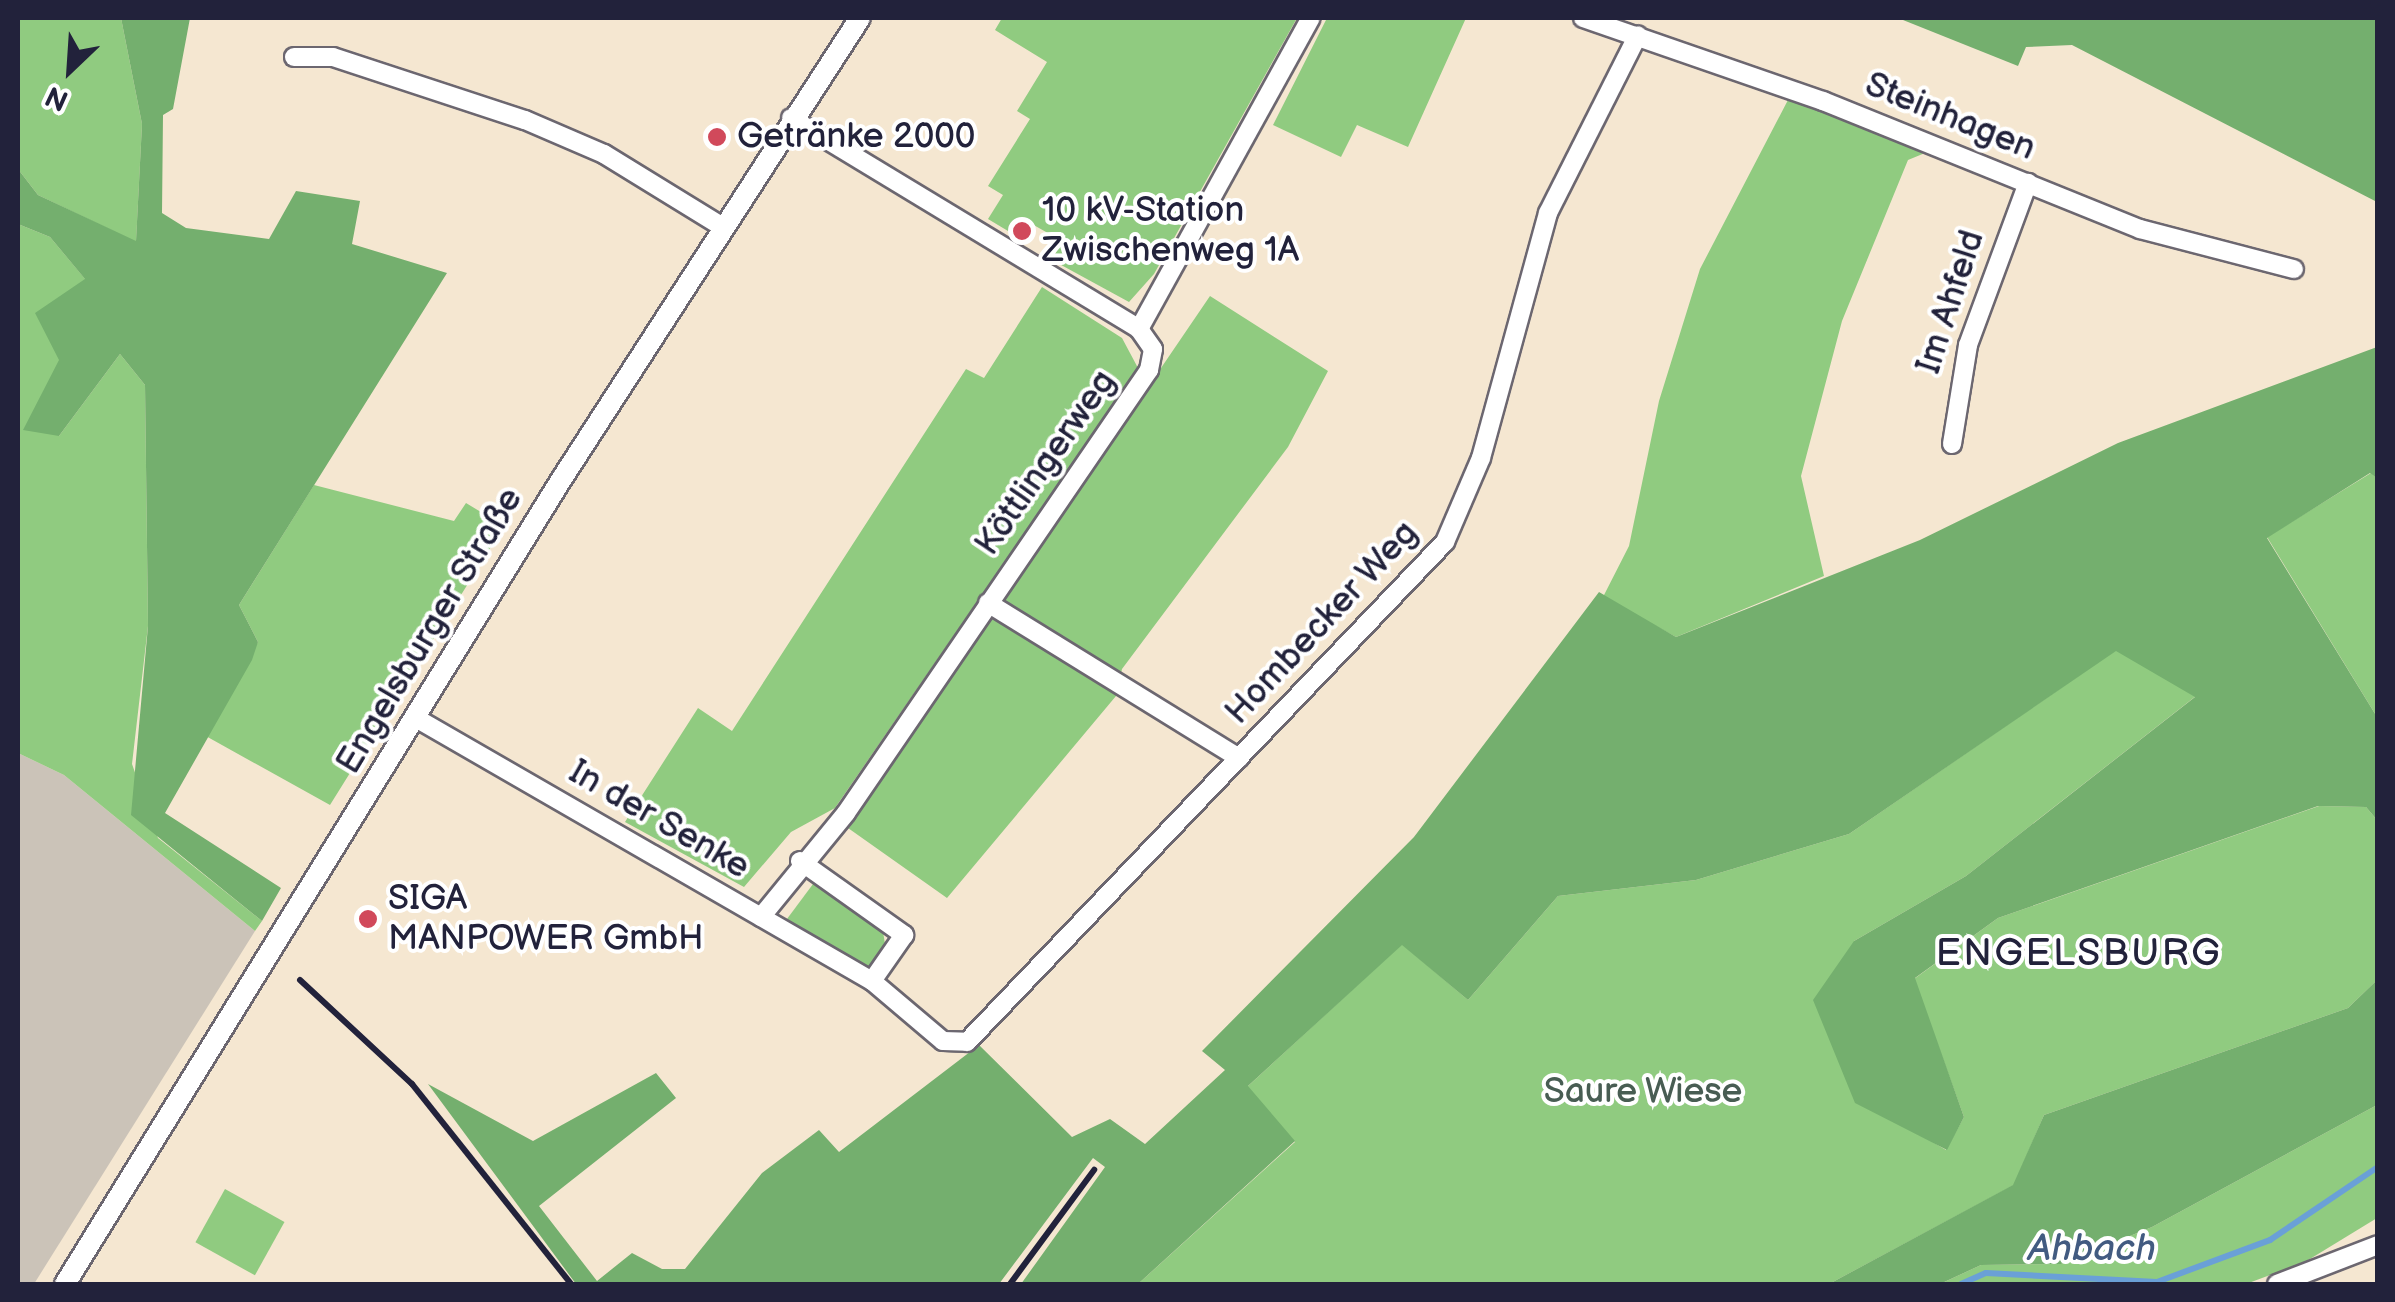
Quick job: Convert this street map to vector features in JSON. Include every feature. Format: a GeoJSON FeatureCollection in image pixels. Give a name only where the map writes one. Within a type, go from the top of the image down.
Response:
{"type":"FeatureCollection","features":[{"type":"Feature","properties":{"kind":"street","name":"Engelsburger Straße"},"geometry":{"type":"LineString","coordinates":[[65,1284],[721,226],[860,18]]}},
{"type":"Feature","properties":{"kind":"street"},"geometry":{"type":"LineString","coordinates":[[791,118],[1139,329],[1311,18]]}},
{"type":"Feature","properties":{"kind":"street","name":"Steinhagen"},"geometry":{"type":"LineString","coordinates":[[1583,18],[1638,35],[2140,228],[2294,268]]}},
{"type":"Feature","properties":{"kind":"street","name":"Hombecker Weg"},"geometry":{"type":"LineString","coordinates":[[988,603],[1239,758],[1398,599],[1457,521],[1548,213],[1638,35]]}},
{"type":"Feature","properties":{"kind":"street"},"geometry":{"type":"LineString","coordinates":[[294,57],[333,57],[526,120],[604,154],[721,226]]}},
{"type":"Feature","properties":{"kind":"street","name":"Im Ahfeld"},"geometry":{"type":"LineString","coordinates":[[1952,444],[1968,345],[2028,183]]}},
{"type":"Feature","properties":{"kind":"street","name":"Köttlingerweg"},"geometry":{"type":"LineString","coordinates":[[761,917],[800,861],[846,813],[1149,370],[1153,350],[1139,329]]}},
{"type":"Feature","properties":{"kind":"street","name":"In der Senke"},"geometry":{"type":"LineString","coordinates":[[414,717],[872,981],[944,1040],[983,1033],[1239,758]]}},
{"type":"Feature","properties":{"kind":"street","name":"In der Senke"},"geometry":{"type":"LineString","coordinates":[[800,861],[904,936],[872,981]]}},
{"type":"Feature","properties":{"kind":"street"},"geometry":{"type":"LineString","coordinates":[[2277,1284],[2378,1245]]}},
{"type":"Feature","properties":{"kind":"shaded area"},"geometry":{"type":"Polygon","coordinates":[[[18,753],[64,775],[255,931],[34,1284],[18,1284],[18,753]]]}},
{"type":"Feature","properties":{"kind":"green space"},"geometry":{"type":"Polygon","coordinates":[[[18,18],[121,18],[142,124],[136,242],[38,195],[18,169],[18,18]]]}},
{"type":"Feature","properties":{"kind":"green space"},"geometry":{"type":"Polygon","coordinates":[[[121,18],[190,18],[173,109],[163,115],[162,213],[186,228],[269,239],[296,191],[360,201],[352,244],[447,273],[239,605],[258,642],[252,660],[165,813],[281,888],[262,921],[131,815],[148,626],[145,385],[120,354],[59,436],[23,430],[59,360],[35,313],[85,279],[50,237],[18,224],[18,169],[38,195],[136,241],[142,124],[121,18]]]}},
{"type":"Feature","properties":{"kind":"green space"},"geometry":{"type":"Polygon","coordinates":[[[1002,18],[1297,18],[1154,274],[1129,302],[1052,260],[1062,241],[1023,219],[1013,234],[988,219],[1003,195],[988,186],[1030,119],[1017,111],[1047,62],[995,30],[1002,18]]]}},
{"type":"Feature","properties":{"kind":"green space"},"geometry":{"type":"Polygon","coordinates":[[[1327,18],[1466,18],[1408,147],[1357,125],[1341,157],[1273,125],[1327,18]]]}},
{"type":"Feature","properties":{"kind":"green space"},"geometry":{"type":"Polygon","coordinates":[[[1898,18],[2377,18],[2377,202],[2072,45],[2026,47],[2018,66],[1898,18]]]}},
{"type":"Feature","properties":{"kind":"green space"},"geometry":{"type":"Polygon","coordinates":[[[1789,98],[1925,153],[1908,160],[1842,321],[1801,476],[1824,576],[1676,637],[1603,597],[1629,546],[1659,401],[1700,269],[1789,98]]]}},
{"type":"Feature","properties":{"kind":"green space"},"geometry":{"type":"Polygon","coordinates":[[[18,224],[50,237],[86,280],[59,360],[59,436],[120,354],[145,385],[148,626],[132,764],[158,838],[262,921],[255,931],[64,775],[18,753],[18,224]]]}},
{"type":"Feature","properties":{"kind":"green space"},"geometry":{"type":"Polygon","coordinates":[[[1042,287],[1122,338],[1138,368],[835,808],[791,832],[744,887],[625,822],[698,708],[732,731],[966,369],[984,378],[1042,287]]]}},
{"type":"Feature","properties":{"kind":"green space"},"geometry":{"type":"Polygon","coordinates":[[[1210,296],[1328,371],[1288,447],[1122,669],[1116,696],[947,898],[848,828],[1210,296]]]}},
{"type":"Feature","properties":{"kind":"green space"},"geometry":{"type":"Polygon","coordinates":[[[2377,347],[2377,478],[2370,473],[2267,538],[2377,717],[2377,820],[2366,807],[2318,806],[1998,918],[1915,978],[1964,1117],[1947,1150],[1855,1103],[1813,1000],[1854,941],[1966,876],[2195,697],[2116,651],[1849,834],[1696,880],[1558,896],[1468,1000],[1402,945],[1248,1086],[1295,1141],[1138,1284],[1021,1284],[1105,1167],[1093,1158],[999,1284],[576,1284],[428,1084],[533,1141],[656,1073],[676,1098],[539,1206],[597,1281],[632,1253],[662,1269],[685,1269],[762,1173],[819,1130],[839,1152],[979,1045],[1072,1137],[1110,1119],[1145,1144],[1225,1070],[1202,1051],[1414,837],[1599,592],[1676,637],[1920,540],[2118,443],[2377,347]]]}},
{"type":"Feature","properties":{"kind":"green space"},"geometry":{"type":"Polygon","coordinates":[[[2371,473],[2377,478],[2377,717],[2267,537],[2371,473]]]}},
{"type":"Feature","properties":{"kind":"green space"},"geometry":{"type":"Polygon","coordinates":[[[314,485],[454,521],[466,503],[504,526],[330,805],[204,735],[258,642],[239,605],[314,485]]]}},
{"type":"Feature","properties":{"kind":"green space","name":"Saure Wiese"},"geometry":{"type":"Polygon","coordinates":[[[2116,650],[2196,696],[1966,876],[1854,941],[1926,1138],[1946,1150],[1964,1117],[1914,979],[1998,918],[2319,806],[2366,807],[2377,820],[2377,980],[2348,1008],[2044,1115],[2014,1185],[1829,1284],[1138,1284],[1295,1142],[1247,1087],[1402,944],[1468,1000],[1558,896],[1696,880],[1849,834],[2116,650]]]}},
{"type":"Feature","properties":{"kind":"green space"},"geometry":{"type":"Polygon","coordinates":[[[816,880],[882,925],[885,944],[868,968],[784,923],[816,880]]]}},
{"type":"Feature","properties":{"kind":"green space"},"geometry":{"type":"Polygon","coordinates":[[[2377,980],[2377,1105],[2152,1227],[2061,1264],[1981,1265],[1940,1284],[1829,1284],[2013,1185],[2044,1115],[2348,1008],[2377,980]]]}},
{"type":"Feature","properties":{"kind":"green space"},"geometry":{"type":"Polygon","coordinates":[[[2377,1105],[2377,1218],[2305,1262],[2246,1284],[1940,1284],[1981,1265],[2061,1264],[2152,1227],[2377,1105]]]}},
{"type":"Feature","properties":{"kind":"green space"},"geometry":{"type":"Polygon","coordinates":[[[225,1189],[284,1222],[255,1275],[195,1242],[225,1189]]]}},
{"type":"Feature","properties":{"kind":"waterway","name":"Ahbach"},"geometry":{"type":"LineString","coordinates":[[1961,1284],[1986,1273],[2157,1282],[2270,1240],[2378,1167]]}},
{"type":"Feature","properties":{"kind":"railway"},"geometry":{"type":"LineString","coordinates":[[300,980],[412,1084],[571,1284]]}},
{"type":"Feature","properties":{"kind":"railway"},"geometry":{"type":"LineString","coordinates":[[1010,1284],[1094,1170]]}},
{"type":"Feature","properties":{"kind":"place","name":"Getränke 2000"},"geometry":{"type":"Point","coordinates":[717,137]}},
{"type":"Feature","properties":{"kind":"place","name":"10 kV-Station Zwischenweg 1A"},"geometry":{"type":"Point","coordinates":[1022,231]}},
{"type":"Feature","properties":{"kind":"place","name":"SIGA MANPOWER GmbH"},"geometry":{"type":"Point","coordinates":[368,919]}},
{"type":"Feature","properties":{"kind":"district","name":"ENGELSBURG"},"geometry":{"type":"Point","coordinates":[2079,954]}}]}
